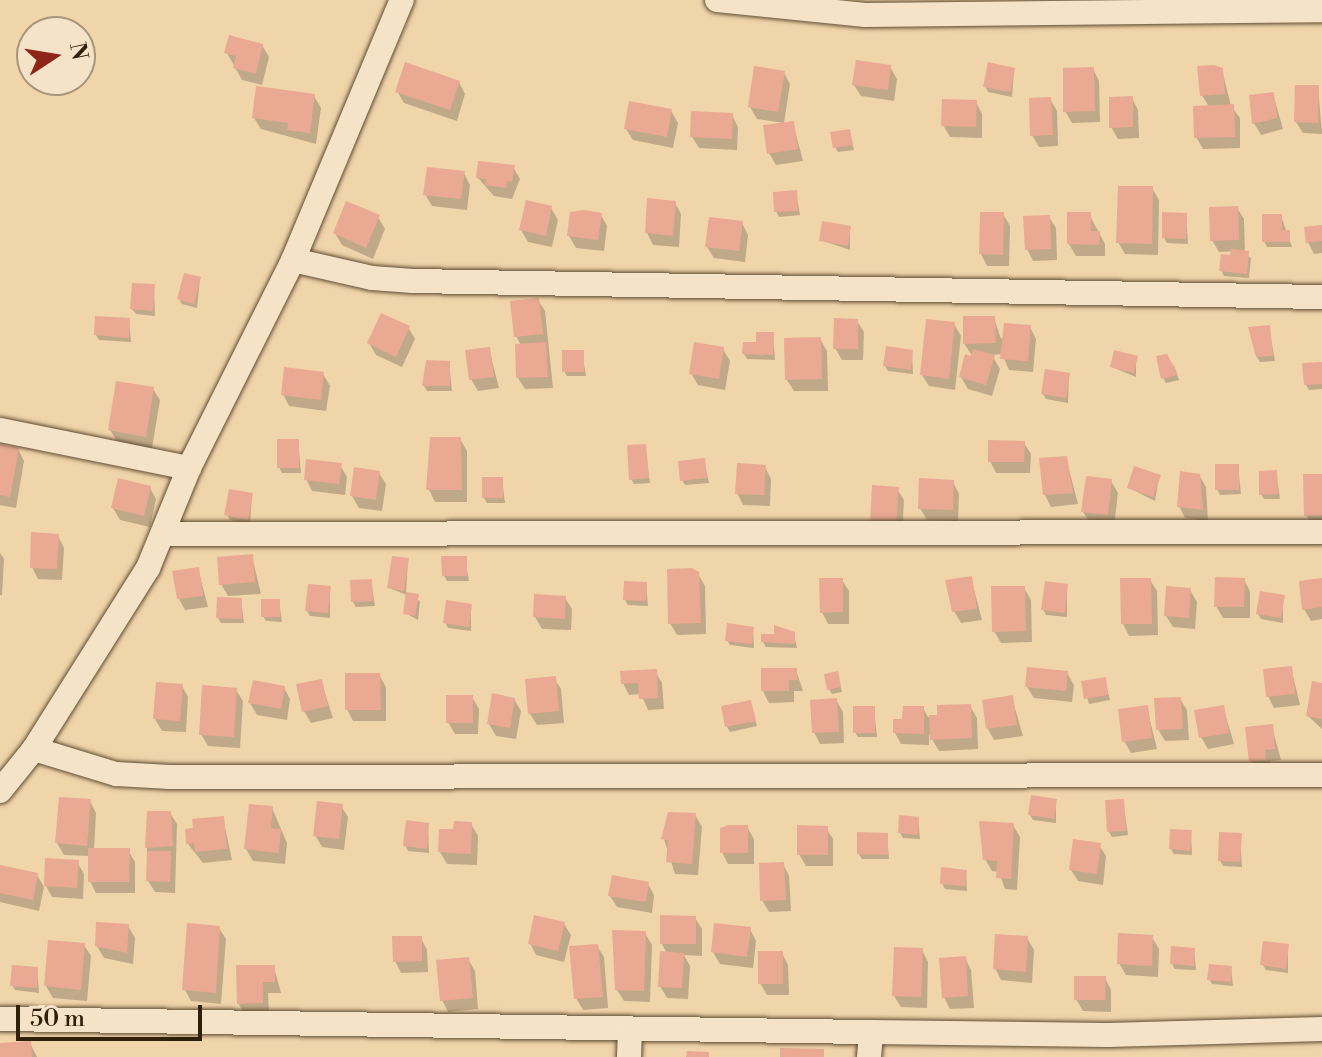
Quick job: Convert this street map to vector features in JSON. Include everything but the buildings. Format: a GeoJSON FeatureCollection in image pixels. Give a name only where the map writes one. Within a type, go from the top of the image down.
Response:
{"type":"FeatureCollection","features":[{"type":"Feature","properties":{"kind":"street"},"geometry":{"type":"LineString","coordinates":[[0,791],[34,749],[123,612],[163,534],[189,468],[293,260],[402,0]]}},
{"type":"Feature","properties":{"kind":"street"},"geometry":{"type":"LineString","coordinates":[[717,0],[865,15],[1322,10]]}},
{"type":"Feature","properties":{"kind":"street"},"geometry":{"type":"LineString","coordinates":[[293,260],[372,278],[413,281],[1322,297]]}},
{"type":"Feature","properties":{"kind":"street"},"geometry":{"type":"LineString","coordinates":[[0,430],[189,468]]}},
{"type":"Feature","properties":{"kind":"street"},"geometry":{"type":"LineString","coordinates":[[163,534],[1322,532]]}},
{"type":"Feature","properties":{"kind":"street"},"geometry":{"type":"LineString","coordinates":[[34,749],[116,774],[170,777],[1322,775]]}},
{"type":"Feature","properties":{"kind":"street"},"geometry":{"type":"LineString","coordinates":[[0,1019],[871,1032],[1107,1046],[1322,1029]]}},
{"type":"Feature","properties":{"kind":"street"},"geometry":{"type":"LineString","coordinates":[[629,1057],[630,1029]]}},
{"type":"Feature","properties":{"kind":"street"},"geometry":{"type":"LineString","coordinates":[[869,1057],[871,1032]]}}]}
